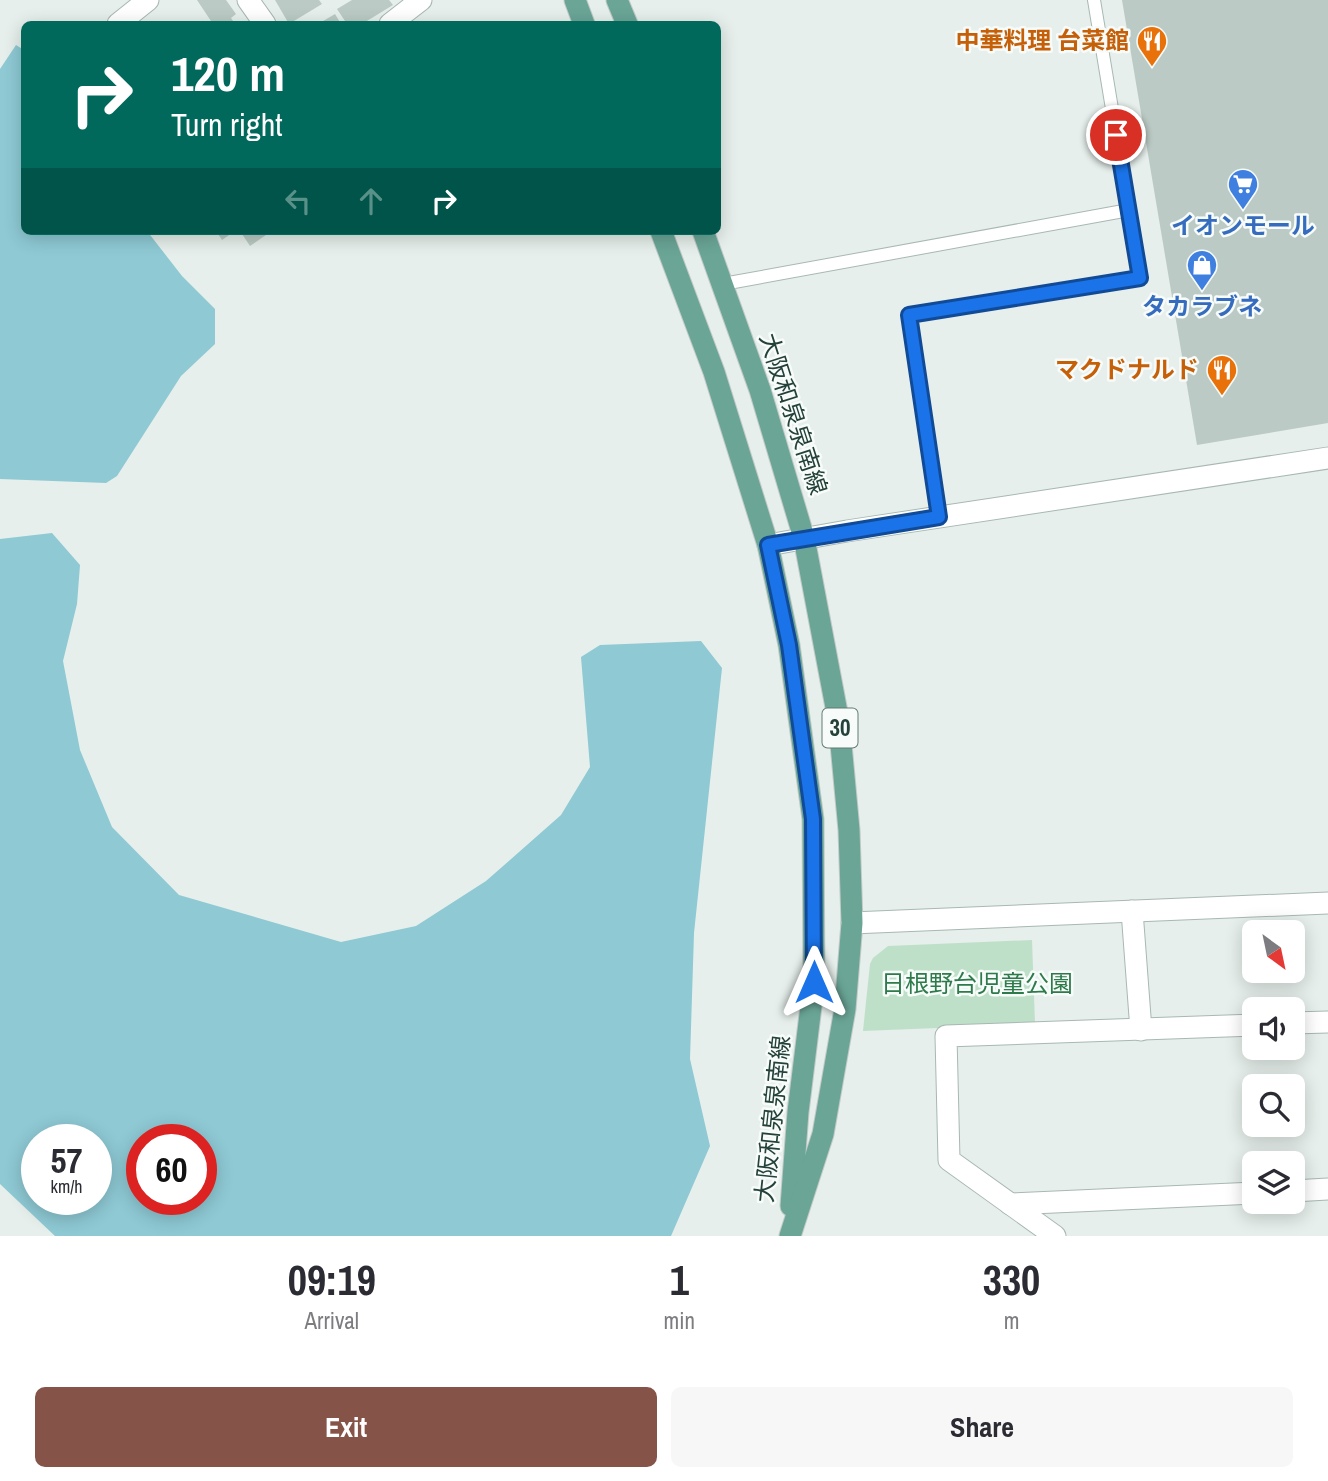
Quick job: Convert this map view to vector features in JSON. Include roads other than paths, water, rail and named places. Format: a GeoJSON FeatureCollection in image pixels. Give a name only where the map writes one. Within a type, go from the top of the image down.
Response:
{"type":"FeatureCollection","features":[{"type":"Feature","properties":{"kind":"main road"},"geometry":{"type":"LineString","coordinates":[[575,0],[583,21]]}},
{"type":"Feature","properties":{"kind":"main road"},"geometry":{"type":"LineString","coordinates":[[617,0],[626,21]]}},
{"type":"Feature","properties":{"kind":"main road","name":"大阪和泉泉南線"},"geometry":{"type":"LineString","coordinates":[[663,235],[714,372],[768,545],[789,645],[813,819],[814,982],[798,1112],[790,1236]]}},
{"type":"Feature","properties":{"kind":"main road","name":"大阪和泉泉南線"},"geometry":{"type":"LineString","coordinates":[[705,235],[760,390],[804,538],[839,723],[849,830],[852,923],[845,1009],[823,1134],[790,1236]]}},
{"type":"Feature","properties":{"kind":"street"},"geometry":{"type":"LineString","coordinates":[[122,21],[148,0]]}},
{"type":"Feature","properties":{"kind":"street"},"geometry":{"type":"LineString","coordinates":[[248,0],[263,21]]}},
{"type":"Feature","properties":{"kind":"street"},"geometry":{"type":"LineString","coordinates":[[394,21],[421,0]]}},
{"type":"Feature","properties":{"kind":"street"},"geometry":{"type":"LineString","coordinates":[[768,545],[1328,458]]}},
{"type":"Feature","properties":{"kind":"street"},"geometry":{"type":"LineString","coordinates":[[852,923],[1328,904]]}},
{"type":"Feature","properties":{"kind":"street"},"geometry":{"type":"LineString","coordinates":[[1132,911],[1141,1030]]}},
{"type":"Feature","properties":{"kind":"street"},"geometry":{"type":"LineString","coordinates":[[1305,1023],[1328,1022]]}},
{"type":"Feature","properties":{"kind":"street"},"geometry":{"type":"LineString","coordinates":[[1055,1236],[949,1160],[946,1036],[1242,1026]]}},
{"type":"Feature","properties":{"kind":"street"},"geometry":{"type":"LineString","coordinates":[[1305,1190],[1328,1189]]}},
{"type":"Feature","properties":{"kind":"street"},"geometry":{"type":"LineString","coordinates":[[1010,1204],[1242,1194]]}},
{"type":"Feature","properties":{"kind":"lane"},"geometry":{"type":"LineString","coordinates":[[939,517],[909,315],[1140,278],[1094,0]]}},
{"type":"Feature","properties":{"kind":"lane"},"geometry":{"type":"LineString","coordinates":[[723,284],[1129,210]]}},
{"type":"Feature","properties":{"kind":"water"},"geometry":{"type":"Polygon","coordinates":[[[16,45],[21,48],[21,235],[150,235],[182,276],[215,309],[215,344],[181,376],[117,476],[106,483],[0,479],[0,69],[16,45]]]}},
{"type":"Feature","properties":{"kind":"water"},"geometry":{"type":"Polygon","coordinates":[[[52,533],[80,565],[77,604],[63,661],[80,750],[112,827],[179,895],[341,942],[416,926],[486,881],[561,815],[590,767],[581,657],[600,645],[701,641],[722,668],[694,933],[690,1059],[710,1146],[671,1236],[55,1236],[33,1215],[112,1215],[112,1124],[21,1124],[21,1204],[0,1184],[0,539],[52,533]]]}},
{"type":"Feature","properties":{"kind":"place","name":"中華料理 台菜館"},"geometry":{"type":"Point","coordinates":[1152,68]}},
{"type":"Feature","properties":{"kind":"place","name":"イオンモール"},"geometry":{"type":"Point","coordinates":[1243,211]}},
{"type":"Feature","properties":{"kind":"place","name":"タカラブネ"},"geometry":{"type":"Point","coordinates":[1202,292]}},
{"type":"Feature","properties":{"kind":"place","name":"マクドナルド"},"geometry":{"type":"Point","coordinates":[1222,397]}},
{"type":"Feature","properties":{"kind":"park label","name":"日根野台児童公園"},"geometry":{"type":"Point","coordinates":[977,984]}}]}
